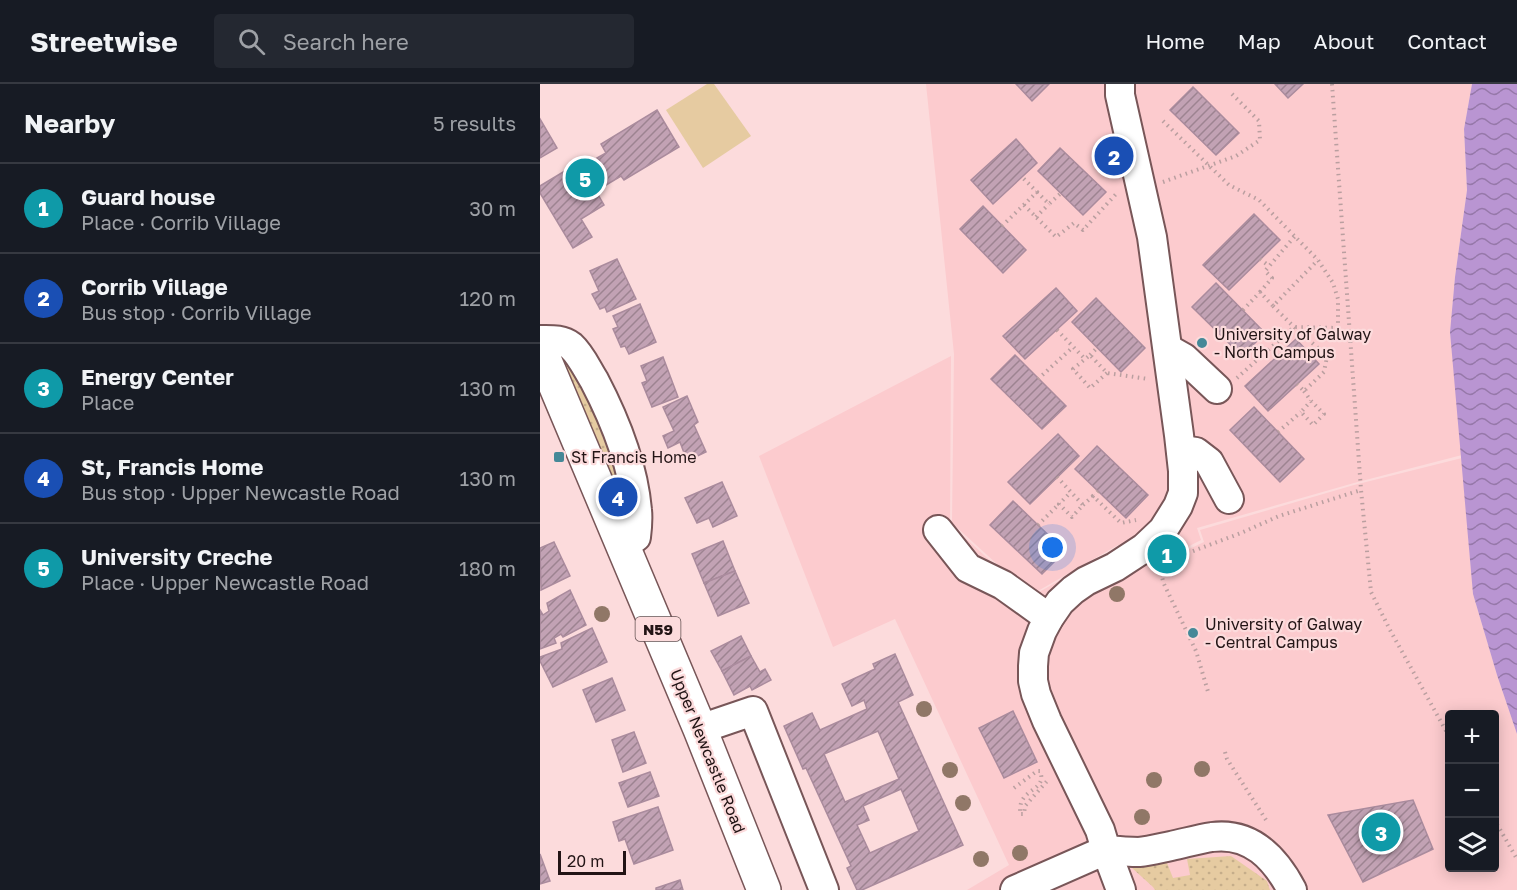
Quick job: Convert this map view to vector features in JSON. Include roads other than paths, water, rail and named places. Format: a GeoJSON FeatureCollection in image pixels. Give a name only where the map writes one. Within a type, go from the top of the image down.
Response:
{"type":"FeatureCollection","features":[{"type":"Feature","properties":{"kind":"main road","name":"Upper Newcastle Road"},"geometry":{"type":"LineString","coordinates":[[540,349],[700,729],[764,890]]}},
{"type":"Feature","properties":{"kind":"street"},"geometry":{"type":"LineString","coordinates":[[1120,84],[1120,95],[1152,237],[1173,383],[1184,482],[1183,493],[1178,506],[1155,539],[1130,559],[1086,581],[1060,602],[1048,618],[1034,653],[1033,681],[1047,721],[1100,830],[1121,890]]}},
{"type":"Feature","properties":{"kind":"street"},"geometry":{"type":"LineString","coordinates":[[540,340],[558,340],[570,345],[583,360],[606,403],[621,440],[631,473],[638,512],[636,537],[623,545]]}},
{"type":"Feature","properties":{"kind":"street"},"geometry":{"type":"LineString","coordinates":[[1168,349],[1184,358],[1217,389]]}},
{"type":"Feature","properties":{"kind":"street"},"geometry":{"type":"LineString","coordinates":[[1181,450],[1196,452],[1209,462],[1228,499]]}},
{"type":"Feature","properties":{"kind":"street"},"geometry":{"type":"LineString","coordinates":[[938,530],[968,568],[1003,585],[1048,618]]}},
{"type":"Feature","properties":{"kind":"street"},"geometry":{"type":"LineString","coordinates":[[700,729],[753,711],[824,890]]}},
{"type":"Feature","properties":{"kind":"street"},"geometry":{"type":"LineString","coordinates":[[1015,890],[1106,850],[1139,852],[1214,837],[1245,840],[1261,850],[1282,871],[1292,890]]}},
{"type":"Feature","properties":{"kind":"water"},"geometry":{"type":"Polygon","coordinates":[[[1472,84],[1517,84],[1517,734],[1473,594],[1450,332],[1467,190],[1464,129],[1472,84]]]}},
{"type":"Feature","properties":{"kind":"place","name":"Corrib Village"},"geometry":{"type":"Point","coordinates":[1114,156]}},
{"type":"Feature","properties":{"kind":"place","name":"University Creche"},"geometry":{"type":"Point","coordinates":[585,178]}},
{"type":"Feature","properties":{"kind":"place","name":"University of Galway - North Campus"},"geometry":{"type":"Point","coordinates":[1202,343]}},
{"type":"Feature","properties":{"kind":"place","name":"St Francis Home"},"geometry":{"type":"Point","coordinates":[559,457]}},
{"type":"Feature","properties":{"kind":"place","name":"St, Francis Home"},"geometry":{"type":"Point","coordinates":[618,497]}},
{"type":"Feature","properties":{"kind":"place","name":"Guard house"},"geometry":{"type":"Point","coordinates":[1167,554]}},
{"type":"Feature","properties":{"kind":"place","name":"University of Galway - Central Campus"},"geometry":{"type":"Point","coordinates":[1193,633]}},
{"type":"Feature","properties":{"kind":"place","name":"Energy Center"},"geometry":{"type":"Point","coordinates":[1381,832]}}]}
